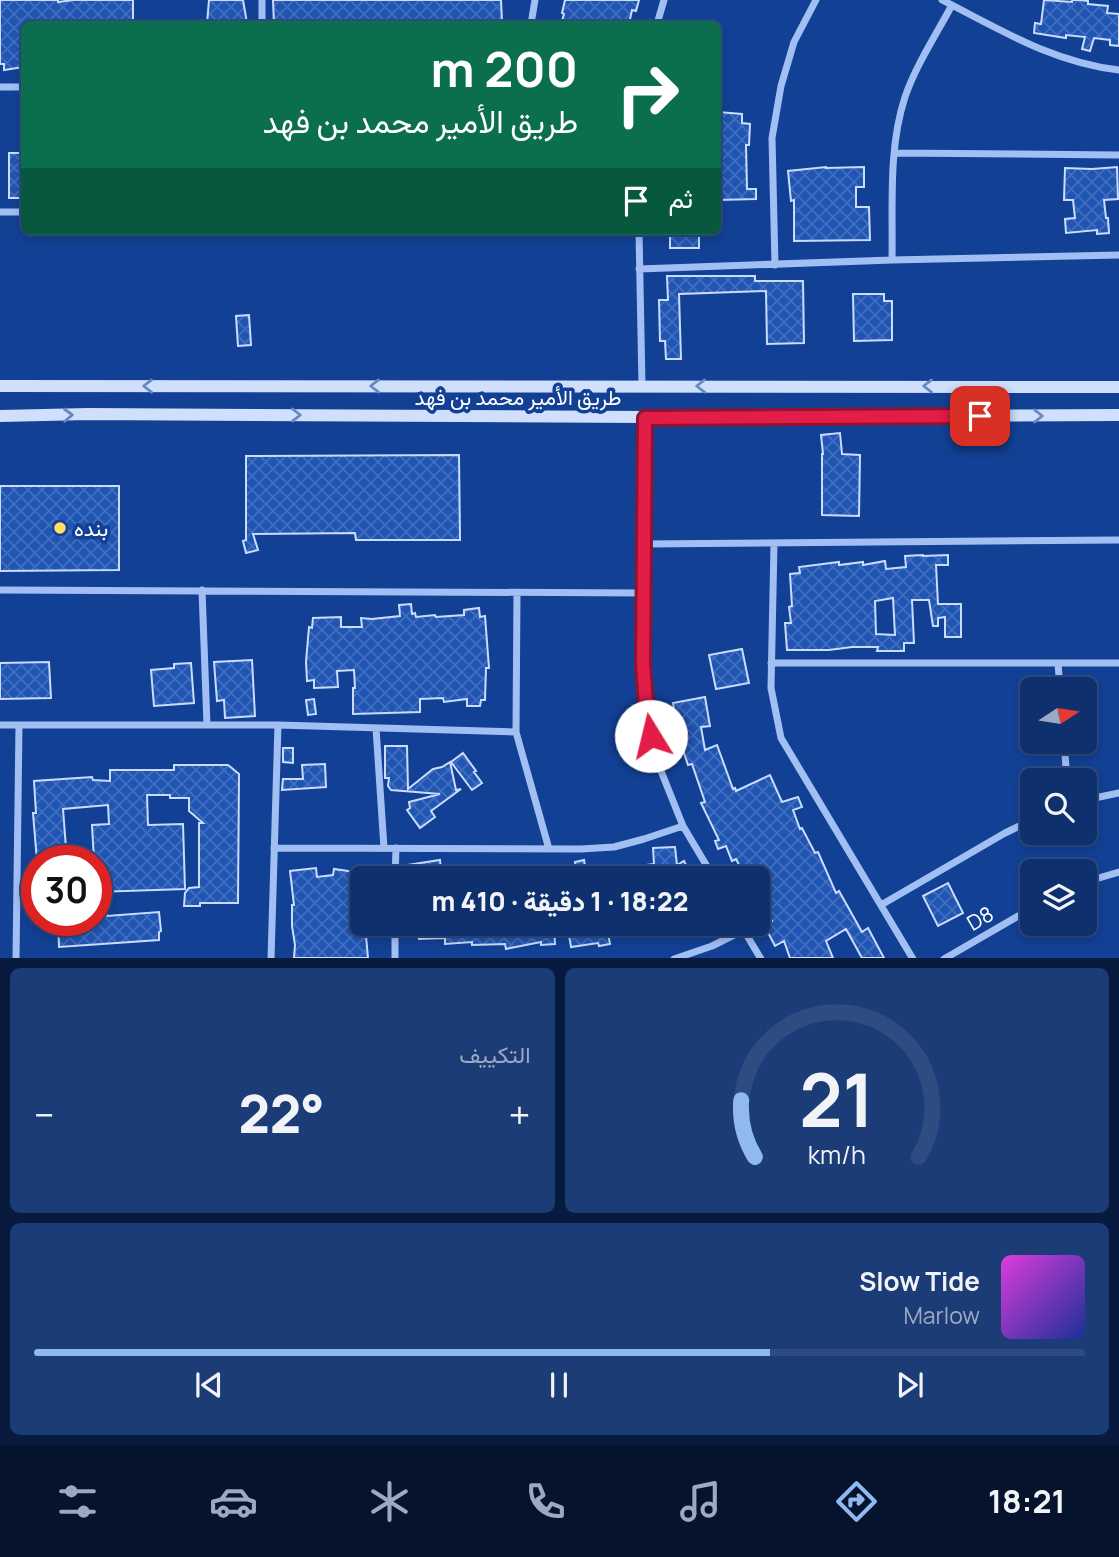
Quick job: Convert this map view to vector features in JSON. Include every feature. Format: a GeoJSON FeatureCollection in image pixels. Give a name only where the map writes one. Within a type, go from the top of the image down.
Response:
{"type":"FeatureCollection","features":[{"type":"Feature","properties":{"kind":"street"},"geometry":{"type":"LineString","coordinates":[[262,0],[262,21]]}},
{"type":"Feature","properties":{"kind":"street"},"geometry":{"type":"LineString","coordinates":[[532,21],[535,0]]}},
{"type":"Feature","properties":{"kind":"street"},"geometry":{"type":"LineString","coordinates":[[658,21],[664,0]]}},
{"type":"Feature","properties":{"kind":"street"},"geometry":{"type":"LineString","coordinates":[[775,265],[772,138],[781,86],[793,42],[816,0]]}},
{"type":"Feature","properties":{"kind":"street"},"geometry":{"type":"LineString","coordinates":[[942,0],[1034,47],[1064,59],[1119,70]]}},
{"type":"Feature","properties":{"kind":"street"},"geometry":{"type":"LineString","coordinates":[[892,260],[894,153],[898,124],[913,79],[952,5]]}},
{"type":"Feature","properties":{"kind":"street"},"geometry":{"type":"LineString","coordinates":[[0,87],[21,87]]}},
{"type":"Feature","properties":{"kind":"street"},"geometry":{"type":"LineString","coordinates":[[894,153],[1119,155]]}},
{"type":"Feature","properties":{"kind":"street"},"geometry":{"type":"LineString","coordinates":[[0,212],[21,212]]}},
{"type":"Feature","properties":{"kind":"street"},"geometry":{"type":"LineString","coordinates":[[639,235],[642,386]]}},
{"type":"Feature","properties":{"kind":"street"},"geometry":{"type":"LineString","coordinates":[[639,269],[1119,255]]}},
{"type":"Feature","properties":{"kind":"street","name":"طريق الأمير محمد بن فهد"},"geometry":{"type":"LineString","coordinates":[[0,386],[1119,387]]}},
{"type":"Feature","properties":{"kind":"street","name":"طريق الأمير محمد بن فهد"},"geometry":{"type":"LineString","coordinates":[[0,416],[88,414],[645,418],[1119,415]]}},
{"type":"Feature","properties":{"kind":"street"},"geometry":{"type":"LineString","coordinates":[[645,418],[643,664],[646,705],[661,771],[683,826],[707,866]]}},
{"type":"Feature","properties":{"kind":"street"},"geometry":{"type":"LineString","coordinates":[[645,544],[1119,540]]}},
{"type":"Feature","properties":{"kind":"street"},"geometry":{"type":"LineString","coordinates":[[774,544],[771,688],[781,738],[913,958]]}},
{"type":"Feature","properties":{"kind":"street"},"geometry":{"type":"LineString","coordinates":[[0,590],[643,593]]}},
{"type":"Feature","properties":{"kind":"street"},"geometry":{"type":"LineString","coordinates":[[202,590],[207,725]]}},
{"type":"Feature","properties":{"kind":"street"},"geometry":{"type":"LineString","coordinates":[[517,593],[516,732],[549,849]]}},
{"type":"Feature","properties":{"kind":"street"},"geometry":{"type":"LineString","coordinates":[[771,663],[1119,663]]}},
{"type":"Feature","properties":{"kind":"street"},"geometry":{"type":"LineString","coordinates":[[1058,663],[1059,677]]}},
{"type":"Feature","properties":{"kind":"street"},"geometry":{"type":"LineString","coordinates":[[0,725],[278,725],[516,732]]}},
{"type":"Feature","properties":{"kind":"street"},"geometry":{"type":"LineString","coordinates":[[16,958],[19,725]]}},
{"type":"Feature","properties":{"kind":"street"},"geometry":{"type":"LineString","coordinates":[[271,958],[278,725]]}},
{"type":"Feature","properties":{"kind":"street"},"geometry":{"type":"LineString","coordinates":[[376,728],[384,848]]}},
{"type":"Feature","properties":{"kind":"street"},"geometry":{"type":"LineString","coordinates":[[1097,798],[1119,793]]}},
{"type":"Feature","properties":{"kind":"street"},"geometry":{"type":"LineString","coordinates":[[274,848],[581,849],[614,847],[683,826]]}},
{"type":"Feature","properties":{"kind":"street"},"geometry":{"type":"LineString","coordinates":[[881,905],[1020,826]]}},
{"type":"Feature","properties":{"kind":"street"},"geometry":{"type":"LineString","coordinates":[[395,866],[396,848]]}},
{"type":"Feature","properties":{"kind":"street"},"geometry":{"type":"LineString","coordinates":[[1097,878],[1119,872]]}},
{"type":"Feature","properties":{"kind":"street","name":"D8"},"geometry":{"type":"LineString","coordinates":[[944,958],[1020,915]]}},
{"type":"Feature","properties":{"kind":"street"},"geometry":{"type":"LineString","coordinates":[[395,936],[395,958]]}},
{"type":"Feature","properties":{"kind":"street"},"geometry":{"type":"LineString","coordinates":[[674,958],[712,946],[728,936]]}},
{"type":"Feature","properties":{"kind":"street"},"geometry":{"type":"LineString","coordinates":[[748,936],[761,958]]}},
{"type":"Feature","properties":{"kind":"building"},"geometry":{"type":"Polygon","coordinates":[[[0,0],[133,0],[133,21],[21,21],[21,67],[4,70],[4,64],[0,64],[0,0]]]}},
{"type":"Feature","properties":{"kind":"building"},"geometry":{"type":"Polygon","coordinates":[[[209,0],[243,0],[247,21],[207,21],[209,0]]]}},
{"type":"Feature","properties":{"kind":"building"},"geometry":{"type":"Polygon","coordinates":[[[273,0],[501,0],[502,21],[274,21],[273,0]]]}},
{"type":"Feature","properties":{"kind":"building"},"geometry":{"type":"Polygon","coordinates":[[[565,0],[639,0],[636,11],[632,10],[630,21],[562,21],[565,0]]]}},
{"type":"Feature","properties":{"kind":"building"},"geometry":{"type":"Polygon","coordinates":[[[1044,0],[1079,0],[1108,6],[1107,13],[1119,14],[1119,46],[1110,45],[1110,40],[1094,38],[1090,51],[1082,49],[1085,37],[1066,35],[1066,38],[1034,33],[1035,23],[1041,24],[1044,0]]]}},
{"type":"Feature","properties":{"kind":"building"},"geometry":{"type":"Polygon","coordinates":[[[721,112],[742,114],[742,123],[750,124],[749,145],[746,145],[747,189],[756,189],[756,199],[721,200],[721,112]]]}},
{"type":"Feature","properties":{"kind":"building"},"geometry":{"type":"Polygon","coordinates":[[[9,153],[21,153],[21,198],[9,198],[9,153]]]}},
{"type":"Feature","properties":{"kind":"building"},"geometry":{"type":"Polygon","coordinates":[[[864,167],[864,187],[856,187],[856,207],[869,207],[870,240],[794,241],[794,200],[791,201],[788,171],[864,167]]]}},
{"type":"Feature","properties":{"kind":"building"},"geometry":{"type":"Polygon","coordinates":[[[1117,167],[1118,199],[1104,200],[1109,233],[1097,234],[1097,230],[1066,233],[1065,219],[1075,218],[1073,200],[1064,200],[1065,168],[1117,167]]]}},
{"type":"Feature","properties":{"kind":"building"},"geometry":{"type":"Polygon","coordinates":[[[670,235],[699,235],[699,248],[670,248],[670,235]]]}},
{"type":"Feature","properties":{"kind":"building"},"geometry":{"type":"Polygon","coordinates":[[[667,276],[755,276],[755,281],[803,281],[804,343],[767,344],[766,291],[679,294],[681,359],[666,359],[665,341],[660,341],[659,300],[668,300],[667,276]]]}},
{"type":"Feature","properties":{"kind":"building"},"geometry":{"type":"Polygon","coordinates":[[[853,294],[884,294],[884,301],[892,301],[892,340],[854,341],[853,294]]]}},
{"type":"Feature","properties":{"kind":"building"},"geometry":{"type":"Polygon","coordinates":[[[249,315],[251,345],[238,346],[236,316],[249,315]]]}},
{"type":"Feature","properties":{"kind":"building"},"geometry":{"type":"Polygon","coordinates":[[[840,433],[842,454],[860,455],[859,516],[822,515],[821,435],[840,433]]]}},
{"type":"Feature","properties":{"kind":"building"},"geometry":{"type":"Polygon","coordinates":[[[459,455],[460,540],[356,540],[355,533],[253,534],[258,550],[246,553],[243,541],[246,540],[246,456],[459,455]]]}},
{"type":"Feature","properties":{"kind":"building","name":"بنده"},"geometry":{"type":"Polygon","coordinates":[[[0,486],[119,486],[119,570],[0,571],[0,486]]]}},
{"type":"Feature","properties":{"kind":"building"},"geometry":{"type":"Polygon","coordinates":[[[948,555],[948,565],[936,565],[938,604],[961,604],[961,637],[945,637],[945,617],[938,618],[938,626],[933,626],[929,600],[912,600],[914,643],[904,643],[904,651],[877,651],[878,647],[787,650],[785,623],[791,623],[789,607],[792,606],[790,574],[800,573],[799,567],[839,562],[839,565],[863,562],[863,565],[885,561],[886,569],[906,567],[905,556],[948,555]],[[893,598],[875,601],[876,634],[895,635],[893,598]]]}},
{"type":"Feature","properties":{"kind":"building"},"geometry":{"type":"Polygon","coordinates":[[[411,604],[412,614],[415,613],[416,617],[464,615],[464,610],[479,608],[480,617],[485,616],[489,668],[486,668],[485,700],[481,700],[480,706],[467,706],[467,699],[444,702],[443,698],[420,699],[420,712],[353,714],[354,670],[337,671],[338,687],[314,688],[314,680],[307,681],[309,627],[312,628],[313,618],[341,617],[341,627],[362,627],[361,618],[400,616],[399,605],[411,604]]]}},
{"type":"Feature","properties":{"kind":"building"},"geometry":{"type":"Polygon","coordinates":[[[742,649],[749,683],[716,689],[709,655],[742,649]]]}},
{"type":"Feature","properties":{"kind":"building"},"geometry":{"type":"Polygon","coordinates":[[[252,660],[255,716],[225,718],[224,700],[217,701],[214,662],[252,660]]]}},
{"type":"Feature","properties":{"kind":"building"},"geometry":{"type":"Polygon","coordinates":[[[49,662],[51,698],[0,699],[0,663],[49,662]]]}},
{"type":"Feature","properties":{"kind":"building"},"geometry":{"type":"Polygon","coordinates":[[[191,663],[194,703],[154,706],[151,670],[191,663]]]}},
{"type":"Feature","properties":{"kind":"building"},"geometry":{"type":"Polygon","coordinates":[[[705,697],[710,726],[701,727],[705,750],[717,745],[733,789],[736,791],[770,775],[782,802],[798,797],[802,807],[793,810],[800,829],[802,828],[815,853],[818,852],[836,893],[839,891],[862,932],[868,928],[884,958],[862,958],[846,929],[826,941],[833,958],[790,958],[784,941],[775,946],[770,936],[772,921],[770,866],[740,866],[736,859],[732,861],[726,846],[718,849],[715,841],[719,840],[701,803],[705,802],[692,764],[688,765],[683,750],[676,751],[674,739],[679,738],[673,703],[705,697]]]}},
{"type":"Feature","properties":{"kind":"building"},"geometry":{"type":"Polygon","coordinates":[[[314,699],[316,714],[308,715],[306,700],[314,699]]]}},
{"type":"Feature","properties":{"kind":"building"},"geometry":{"type":"Polygon","coordinates":[[[385,746],[407,746],[408,789],[433,769],[450,762],[456,790],[461,789],[431,811],[435,817],[420,828],[407,810],[410,808],[409,802],[440,794],[391,790],[388,786],[389,778],[385,778],[385,746]]]}},
{"type":"Feature","properties":{"kind":"building"},"geometry":{"type":"Polygon","coordinates":[[[283,748],[293,748],[293,763],[283,762],[283,748]]]}},
{"type":"Feature","properties":{"kind":"building"},"geometry":{"type":"Polygon","coordinates":[[[463,753],[482,783],[472,790],[451,762],[463,753]]]}},
{"type":"Feature","properties":{"kind":"building"},"geometry":{"type":"Polygon","coordinates":[[[325,764],[326,787],[282,790],[283,779],[303,779],[302,765],[325,764]]]}},
{"type":"Feature","properties":{"kind":"building"},"geometry":{"type":"Polygon","coordinates":[[[174,765],[228,765],[239,774],[238,903],[200,903],[200,906],[184,906],[185,893],[189,888],[199,887],[199,823],[203,823],[189,811],[189,798],[147,795],[148,825],[183,824],[185,889],[112,891],[112,845],[93,845],[92,825],[109,824],[108,805],[63,809],[66,845],[36,845],[34,781],[92,777],[93,780],[110,781],[110,770],[174,770],[174,765]]]}},
{"type":"Feature","properties":{"kind":"building"},"geometry":{"type":"Polygon","coordinates":[[[675,847],[677,865],[684,861],[686,866],[637,866],[654,864],[653,848],[675,847]]]}},
{"type":"Feature","properties":{"kind":"building"},"geometry":{"type":"Polygon","coordinates":[[[440,860],[441,866],[407,866],[440,860]]]}},
{"type":"Feature","properties":{"kind":"building"},"geometry":{"type":"Polygon","coordinates":[[[584,860],[585,866],[576,866],[575,862],[584,860]]]}},
{"type":"Feature","properties":{"kind":"building"},"geometry":{"type":"Polygon","coordinates":[[[316,868],[317,877],[333,875],[334,869],[350,871],[350,936],[366,936],[368,958],[294,958],[294,905],[290,871],[316,868]]]}},
{"type":"Feature","properties":{"kind":"building"},"geometry":{"type":"Polygon","coordinates":[[[948,883],[963,913],[938,926],[923,896],[948,883]]]}},
{"type":"Feature","properties":{"kind":"building"},"geometry":{"type":"Polygon","coordinates":[[[159,912],[159,940],[59,947],[59,936],[112,936],[112,916],[159,912]]]}},
{"type":"Feature","properties":{"kind":"building"},"geometry":{"type":"Polygon","coordinates":[[[419,936],[555,936],[555,944],[541,945],[541,942],[506,949],[505,944],[445,944],[445,938],[419,939],[419,936]]]}},
{"type":"Feature","properties":{"kind":"building"},"geometry":{"type":"Polygon","coordinates":[[[569,936],[609,936],[610,944],[571,947],[569,936]]]}},
{"type":"Feature","properties":{"kind":"place","name":"بنده"},"geometry":{"type":"Point","coordinates":[60,528]}},
{"type":"Feature","properties":{"kind":"route"},"geometry":{"type":"LineString","coordinates":[[651,736],[643,664],[645,418],[980,416]]}}]}
